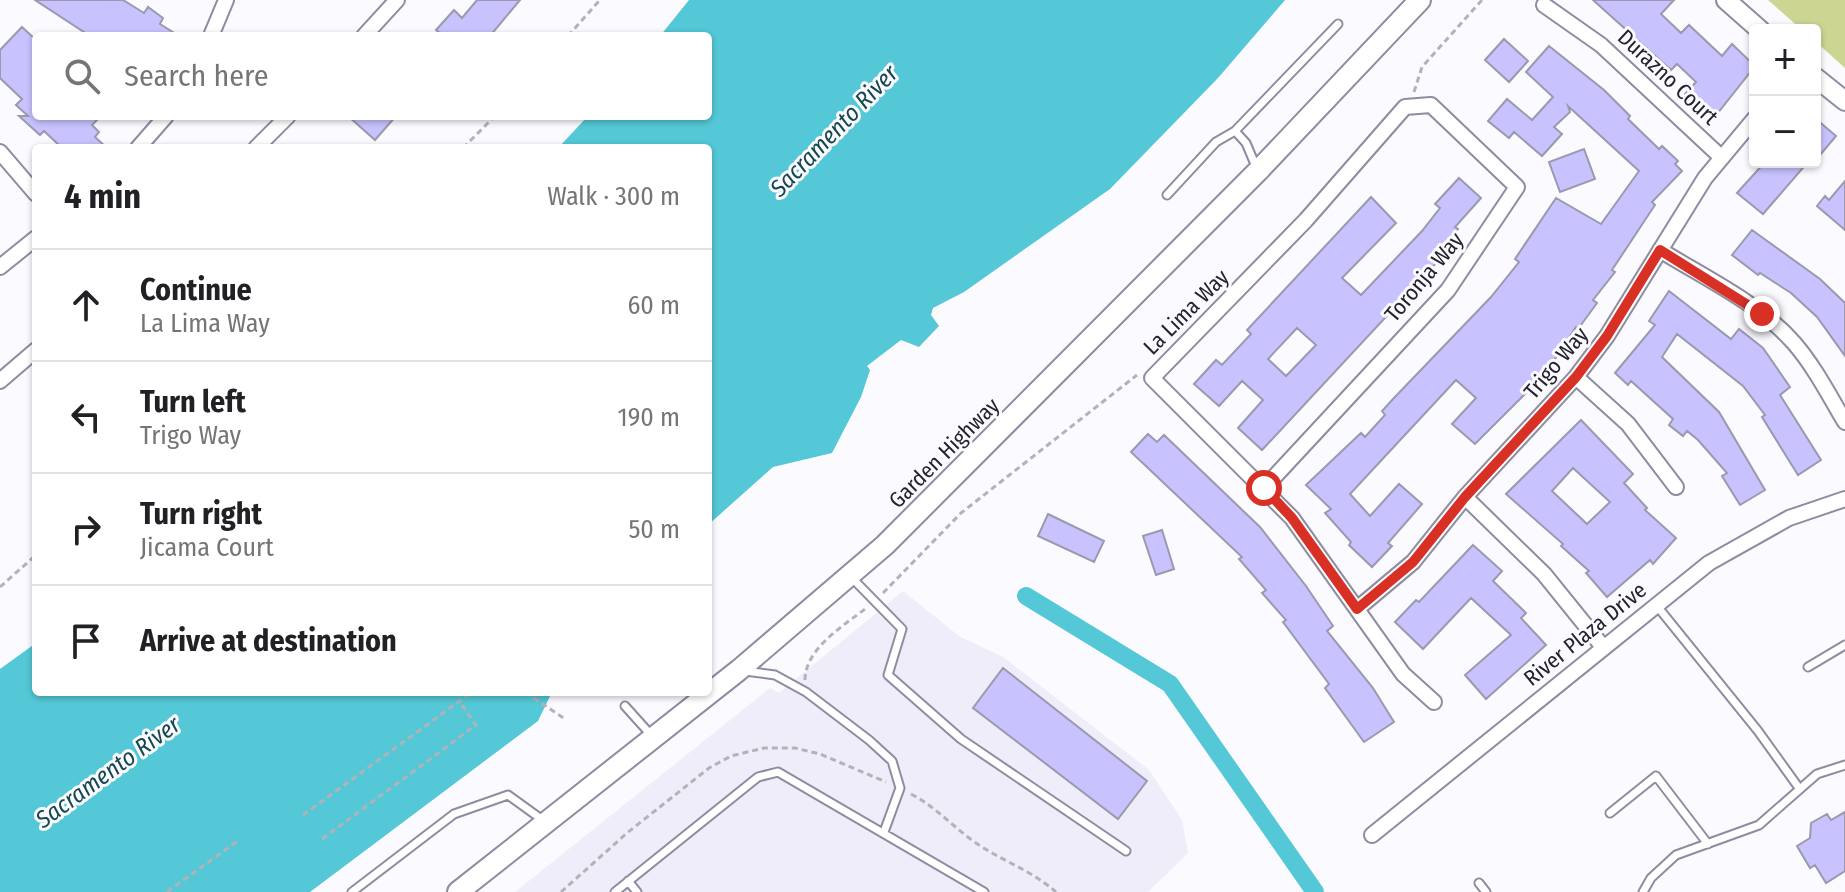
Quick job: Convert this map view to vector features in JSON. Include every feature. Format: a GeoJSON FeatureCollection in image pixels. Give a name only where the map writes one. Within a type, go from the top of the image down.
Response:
{"type":"FeatureCollection","features":[{"type":"Feature","properties":{"kind":"main road","name":"Garden Highway"},"geometry":{"type":"LineString","coordinates":[[712,691],[850,576],[927,504],[1258,171],[1420,0]]}},
{"type":"Feature","properties":{"kind":"main road","name":"Garden Highway"},"geometry":{"type":"LineString","coordinates":[[458,892],[706,696]]}},
{"type":"Feature","properties":{"kind":"street"},"geometry":{"type":"LineString","coordinates":[[213,32],[226,0]]}},
{"type":"Feature","properties":{"kind":"street"},"geometry":{"type":"LineString","coordinates":[[368,32],[397,0]]}},
{"type":"Feature","properties":{"kind":"street"},"geometry":{"type":"LineString","coordinates":[[1726,0],[1753,24]]}},
{"type":"Feature","properties":{"kind":"street","name":"Durazno Court"},"geometry":{"type":"LineString","coordinates":[[1544,5],[1601,45],[1721,157]]}},
{"type":"Feature","properties":{"kind":"street"},"geometry":{"type":"LineString","coordinates":[[1821,82],[1845,101]]}},
{"type":"Feature","properties":{"kind":"street","name":"La Lima Way"},"geometry":{"type":"LineString","coordinates":[[1414,98],[1306,220],[1152,378],[1264,488],[1300,529],[1403,674],[1434,702]]}},
{"type":"Feature","properties":{"kind":"street","name":"Toronja Way"},"geometry":{"type":"LineString","coordinates":[[1264,488],[1448,290],[1517,187],[1431,105],[1414,98]]}},
{"type":"Feature","properties":{"kind":"street"},"geometry":{"type":"LineString","coordinates":[[142,144],[162,120]]}},
{"type":"Feature","properties":{"kind":"street"},"geometry":{"type":"LineString","coordinates":[[260,144],[284,120]]}},
{"type":"Feature","properties":{"kind":"street","name":"Trigo Way"},"geometry":{"type":"LineString","coordinates":[[1357,609],[1413,562],[1465,497],[1576,377],[1607,336],[1721,157],[1749,125]]}},
{"type":"Feature","properties":{"kind":"street"},"geometry":{"type":"LineString","coordinates":[[0,152],[32,189]]}},
{"type":"Feature","properties":{"kind":"street"},"geometry":{"type":"LineString","coordinates":[[0,267],[32,241]]}},
{"type":"Feature","properties":{"kind":"street"},"geometry":{"type":"LineString","coordinates":[[1660,250],[1762,314],[1784,333],[1812,366],[1845,422]]}},
{"type":"Feature","properties":{"kind":"street"},"geometry":{"type":"LineString","coordinates":[[0,381],[32,353]]}},
{"type":"Feature","properties":{"kind":"street"},"geometry":{"type":"LineString","coordinates":[[1576,377],[1628,424],[1676,487]]}},
{"type":"Feature","properties":{"kind":"street"},"geometry":{"type":"LineString","coordinates":[[1465,497],[1544,574],[1603,647]]}},
{"type":"Feature","properties":{"kind":"street","name":"River Plaza Drive"},"geometry":{"type":"LineString","coordinates":[[1372,835],[1655,604],[1748,538],[1789,518],[1845,499]]}},
{"type":"Feature","properties":{"kind":"lane"},"geometry":{"type":"LineString","coordinates":[[1167,195],[1216,142],[1235,131],[1338,24]]}},
{"type":"Feature","properties":{"kind":"lane"},"geometry":{"type":"LineString","coordinates":[[1235,131],[1246,143],[1258,171]]}},
{"type":"Feature","properties":{"kind":"lane"},"geometry":{"type":"LineString","coordinates":[[850,576],[902,629],[888,675],[961,739],[1126,851]]}},
{"type":"Feature","properties":{"kind":"lane"},"geometry":{"type":"LineString","coordinates":[[1655,604],[1758,731],[1799,788]]}},
{"type":"Feature","properties":{"kind":"lane"},"geometry":{"type":"LineString","coordinates":[[1808,667],[1845,645]]}},
{"type":"Feature","properties":{"kind":"lane"},"geometry":{"type":"LineString","coordinates":[[739,670],[775,675],[806,692],[892,761],[900,788],[884,832]]}},
{"type":"Feature","properties":{"kind":"lane"},"geometry":{"type":"LineString","coordinates":[[625,706],[654,737]]}},
{"type":"Feature","properties":{"kind":"lane"},"geometry":{"type":"LineString","coordinates":[[1643,892],[1665,863],[1695,847],[1759,825],[1817,774],[1845,765]]}},
{"type":"Feature","properties":{"kind":"lane"},"geometry":{"type":"LineString","coordinates":[[615,892],[758,777],[778,772],[884,832],[948,874],[984,892]]}},
{"type":"Feature","properties":{"kind":"lane"},"geometry":{"type":"LineString","coordinates":[[1610,813],[1656,776],[1708,844]]}},
{"type":"Feature","properties":{"kind":"lane"},"geometry":{"type":"LineString","coordinates":[[352,892],[454,814],[508,795],[547,823]]}},
{"type":"Feature","properties":{"kind":"lane"},"geometry":{"type":"LineString","coordinates":[[628,881],[637,892]]}},
{"type":"Feature","properties":{"kind":"lane"},"geometry":{"type":"LineString","coordinates":[[1479,883],[1486,892]]}},
{"type":"Feature","properties":{"kind":"path"},"geometry":{"type":"LineString","coordinates":[[572,32],[600,0]]}},
{"type":"Feature","properties":{"kind":"path"},"geometry":{"type":"LineString","coordinates":[[1414,98],[1422,67],[1482,0]]}},
{"type":"Feature","properties":{"kind":"path"},"geometry":{"type":"LineString","coordinates":[[467,144],[491,120]]}},
{"type":"Feature","properties":{"kind":"path"},"geometry":{"type":"LineString","coordinates":[[806,692],[805,668],[827,639],[874,601],[961,513],[1134,375],[1152,378]]}},
{"type":"Feature","properties":{"kind":"path"},"geometry":{"type":"LineString","coordinates":[[0,587],[32,559]]}},
{"type":"Feature","properties":{"kind":"path"},"geometry":{"type":"LineString","coordinates":[[303,815],[466,696]]}},
{"type":"Feature","properties":{"kind":"path"},"geometry":{"type":"LineString","coordinates":[[531,696],[565,719]]}},
{"type":"Feature","properties":{"kind":"path"},"geometry":{"type":"LineString","coordinates":[[322,839],[476,725],[459,701]]}},
{"type":"Feature","properties":{"kind":"path"},"geometry":{"type":"LineString","coordinates":[[561,892],[627,833],[709,768],[731,756],[781,747],[820,754],[900,788],[930,804],[976,843],[1034,874],[1056,892]]}},
{"type":"Feature","properties":{"kind":"path"},"geometry":{"type":"LineString","coordinates":[[167,892],[239,840]]}},
{"type":"Feature","properties":{"kind":"shaded area"},"geometry":{"type":"Polygon","coordinates":[[[903,591],[959,636],[1003,657],[1149,770],[1182,820],[1188,853],[1148,892],[515,892],[770,688],[779,693],[903,591]]]}},
{"type":"Feature","properties":{"kind":"green space"},"geometry":{"type":"Polygon","coordinates":[[[1768,0],[1845,0],[1845,68],[1821,46],[1821,24],[1795,24],[1768,0]]]}},
{"type":"Feature","properties":{"kind":"water","name":"Sacramento River"},"geometry":{"type":"Polygon","coordinates":[[[689,0],[1285,0],[1218,78],[1110,189],[964,292],[933,308],[931,315],[939,326],[919,347],[901,340],[867,366],[870,370],[861,397],[832,453],[773,467],[712,521],[712,144],[562,144],[584,120],[712,120],[712,32],[663,32],[689,0]]]}},
{"type":"Feature","properties":{"kind":"water","name":"Sacramento River"},"geometry":{"type":"Polygon","coordinates":[[[32,646],[32,696],[550,696],[538,721],[310,892],[0,892],[0,669],[32,646]]]}},
{"type":"Feature","properties":{"kind":"building"},"geometry":{"type":"Polygon","coordinates":[[[35,0],[123,0],[144,13],[148,7],[163,18],[160,24],[173,32],[84,32],[35,0]]]}},
{"type":"Feature","properties":{"kind":"building"},"geometry":{"type":"Polygon","coordinates":[[[477,0],[520,0],[493,32],[436,30],[454,10],[462,18],[477,0]]]}},
{"type":"Feature","properties":{"kind":"building"},"geometry":{"type":"Polygon","coordinates":[[[1593,0],[1674,0],[1661,14],[1681,33],[1689,25],[1722,56],[1732,44],[1749,60],[1749,74],[1713,119],[1685,94],[1696,82],[1677,64],[1671,70],[1593,0]]]}},
{"type":"Feature","properties":{"kind":"building"},"geometry":{"type":"Polygon","coordinates":[[[22,27],[32,36],[32,120],[97,120],[92,125],[99,132],[95,137],[103,144],[58,144],[44,131],[40,135],[19,116],[28,116],[16,105],[22,99],[0,78],[0,50],[22,27]]]}},
{"type":"Feature","properties":{"kind":"building"},"geometry":{"type":"Polygon","coordinates":[[[1504,39],[1528,61],[1509,82],[1485,60],[1504,39]]]}},
{"type":"Feature","properties":{"kind":"building"},"geometry":{"type":"Polygon","coordinates":[[[1549,46],[1604,90],[1659,149],[1662,146],[1678,161],[1675,164],[1682,171],[1652,202],[1655,205],[1612,270],[1615,272],[1593,300],[1597,303],[1578,329],[1576,327],[1551,365],[1475,444],[1452,424],[1476,398],[1456,380],[1350,494],[1370,516],[1399,484],[1422,504],[1388,543],[1392,546],[1372,567],[1349,545],[1351,542],[1325,513],[1331,509],[1306,485],[1361,433],[1365,437],[1385,415],[1382,411],[1491,297],[1519,262],[1515,259],[1556,198],[1601,224],[1639,171],[1568,106],[1570,112],[1554,127],[1562,134],[1542,156],[1514,132],[1509,138],[1488,121],[1507,99],[1532,120],[1553,97],[1526,72],[1549,46]]]}},
{"type":"Feature","properties":{"kind":"building"},"geometry":{"type":"Polygon","coordinates":[[[352,120],[392,120],[375,140],[352,120]]]}},
{"type":"Feature","properties":{"kind":"building"},"geometry":{"type":"Polygon","coordinates":[[[1821,123],[1836,136],[1821,154],[1821,123]]]}},
{"type":"Feature","properties":{"kind":"building"},"geometry":{"type":"Polygon","coordinates":[[[1584,149],[1595,179],[1560,192],[1549,162],[1584,149]]]}},
{"type":"Feature","properties":{"kind":"building"},"geometry":{"type":"Polygon","coordinates":[[[1760,168],[1803,168],[1763,214],[1737,193],[1760,168]]]}},
{"type":"Feature","properties":{"kind":"building"},"geometry":{"type":"Polygon","coordinates":[[[1459,178],[1481,198],[1455,227],[1458,229],[1435,259],[1438,261],[1262,450],[1238,428],[1263,400],[1242,381],[1219,406],[1194,384],[1216,360],[1222,365],[1251,334],[1247,330],[1371,197],[1396,223],[1342,278],[1361,295],[1422,231],[1440,208],[1435,204],[1459,178]],[[1297,328],[1268,359],[1286,376],[1316,345],[1297,328]]]}},
{"type":"Feature","properties":{"kind":"building"},"geometry":{"type":"Polygon","coordinates":[[[1845,181],[1845,230],[1817,206],[1825,196],[1829,200],[1845,181]]]}},
{"type":"Feature","properties":{"kind":"building"},"geometry":{"type":"Polygon","coordinates":[[[1752,230],[1820,279],[1845,303],[1845,356],[1817,317],[1791,293],[1760,273],[1758,275],[1732,255],[1752,230]]]}},
{"type":"Feature","properties":{"kind":"building"},"geometry":{"type":"Polygon","coordinates":[[[1669,291],[1731,339],[1739,329],[1763,348],[1790,387],[1780,395],[1821,460],[1798,475],[1762,417],[1765,415],[1743,386],[1677,334],[1662,357],[1719,412],[1765,490],[1740,505],[1722,476],[1727,473],[1698,440],[1687,431],[1683,436],[1669,425],[1673,419],[1631,381],[1628,385],[1615,373],[1655,325],[1649,321],[1669,291]]]}},
{"type":"Feature","properties":{"kind":"building"},"geometry":{"type":"Polygon","coordinates":[[[1581,420],[1633,474],[1624,483],[1647,508],[1645,510],[1676,538],[1653,564],[1650,560],[1607,597],[1586,573],[1589,571],[1561,546],[1563,544],[1506,494],[1581,420]],[[1573,468],[1552,491],[1587,524],[1610,502],[1573,468]]]}},
{"type":"Feature","properties":{"kind":"building"},"geometry":{"type":"Polygon","coordinates":[[[1148,434],[1157,442],[1164,435],[1260,527],[1306,586],[1333,626],[1327,631],[1373,688],[1394,722],[1364,742],[1325,688],[1329,684],[1283,622],[1286,620],[1262,593],[1266,590],[1239,559],[1242,557],[1131,452],[1148,434]]]}},
{"type":"Feature","properties":{"kind":"building"},"geometry":{"type":"Polygon","coordinates":[[[1048,514],[1104,541],[1094,562],[1038,536],[1048,514]]]}},
{"type":"Feature","properties":{"kind":"building"},"geometry":{"type":"Polygon","coordinates":[[[1162,530],[1174,569],[1156,575],[1143,536],[1162,530]]]}},
{"type":"Feature","properties":{"kind":"building"},"geometry":{"type":"Polygon","coordinates":[[[1473,545],[1502,571],[1493,581],[1526,613],[1521,618],[1546,645],[1486,699],[1465,675],[1511,635],[1471,598],[1423,649],[1395,622],[1416,600],[1419,602],[1473,545]]]}},
{"type":"Feature","properties":{"kind":"building"},"geometry":{"type":"Polygon","coordinates":[[[1003,668],[1147,781],[1118,819],[973,708],[1003,668]]]}},
{"type":"Feature","properties":{"kind":"building"},"geometry":{"type":"Polygon","coordinates":[[[1845,812],[1845,871],[1826,883],[1815,865],[1810,868],[1797,846],[1810,838],[1811,823],[1827,814],[1831,820],[1845,812]]]}},
{"type":"Feature","properties":{"kind":"waterway"},"geometry":{"type":"LineString","coordinates":[[1026,596],[1170,684],[1315,892]]}},
{"type":"Feature","properties":{"kind":"route"},"geometry":{"type":"LineString","coordinates":[[1264,488],[1292,518],[1357,609],[1413,562],[1465,497],[1576,377],[1607,336],[1660,250],[1762,314]]}}]}
